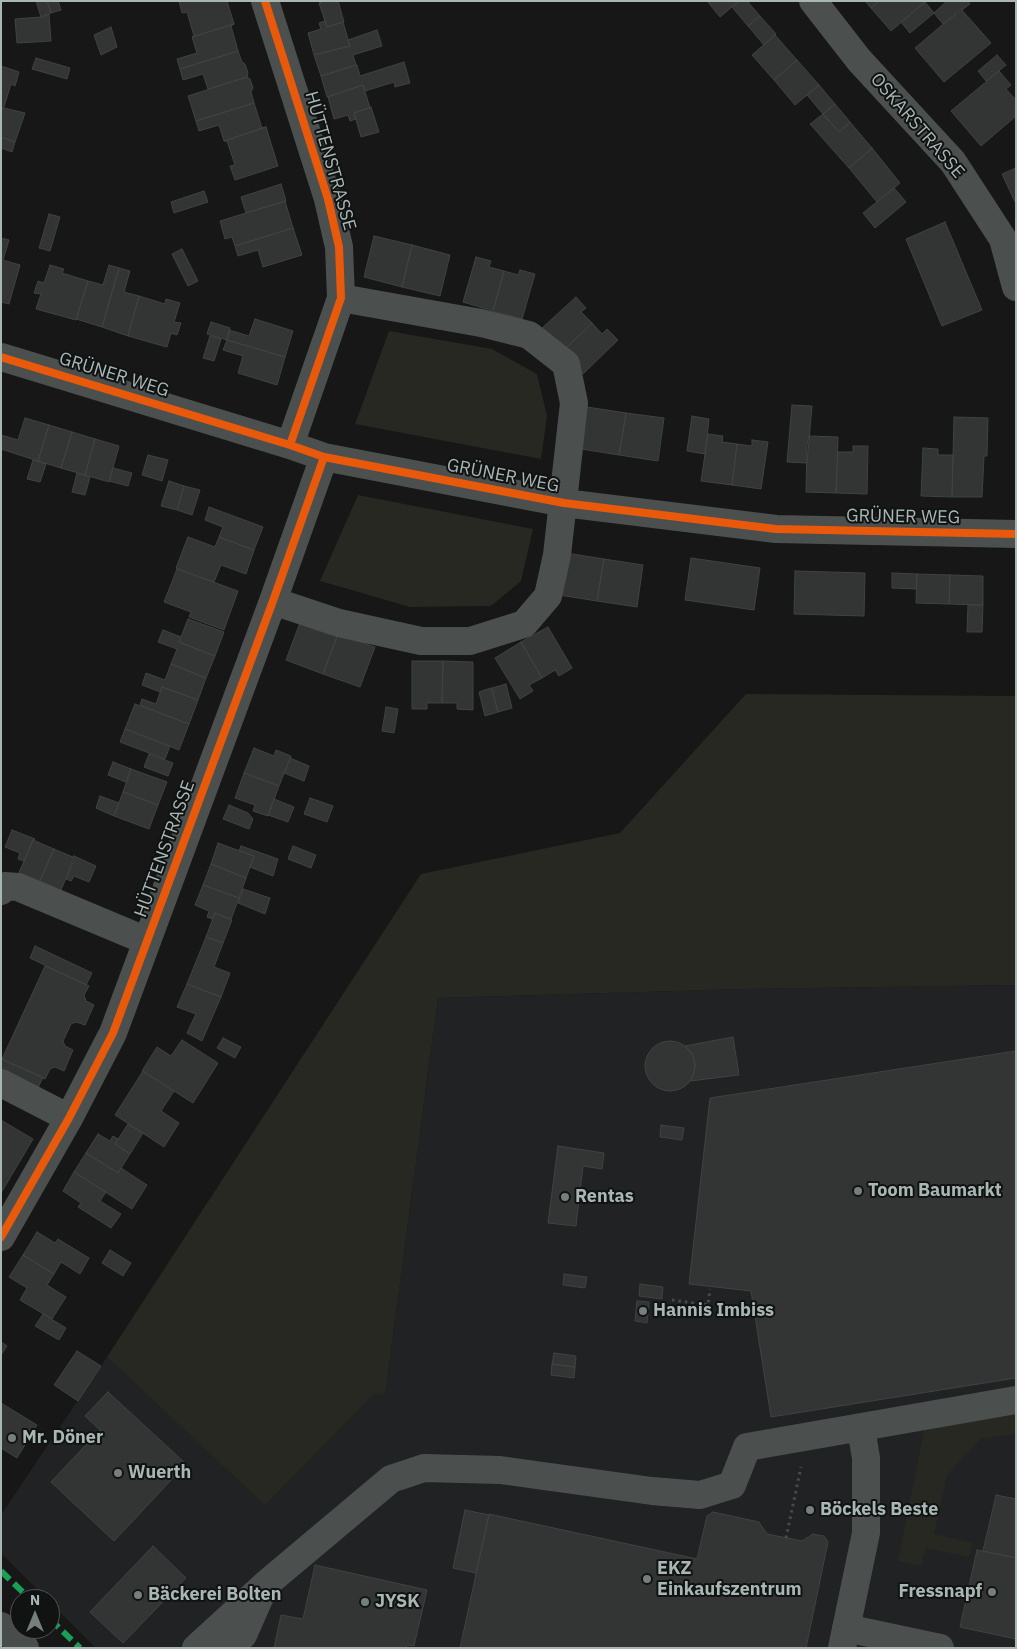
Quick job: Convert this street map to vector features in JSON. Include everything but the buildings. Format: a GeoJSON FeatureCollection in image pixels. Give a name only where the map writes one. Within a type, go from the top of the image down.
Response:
{"type":"FeatureCollection","features":[{"type":"Feature","properties":{"kind":"street","name":"HÜTTENSTRASSE"},"geometry":{"type":"LineString","coordinates":[[265,1],[328,199],[339,247],[341,298],[290,445]]}},
{"type":"Feature","properties":{"kind":"street","name":"OSKARSTRASSE"},"geometry":{"type":"LineString","coordinates":[[813,1],[860,60],[953,162],[1003,239],[1016,287]]}},
{"type":"Feature","properties":{"kind":"street","name":"GRÜNER WEG"},"geometry":{"type":"LineString","coordinates":[[273,601],[340,623],[421,641],[470,641],[524,624],[548,596],[557,555],[574,403],[566,364],[529,335],[481,323],[341,298]]}},
{"type":"Feature","properties":{"kind":"street","name":"GRÜNER WEG"},"geometry":{"type":"LineString","coordinates":[[1,357],[324,457],[564,503],[776,529],[1016,534]]}},
{"type":"Feature","properties":{"kind":"street","name":"HÜTTENSTRASSE"},"geometry":{"type":"LineString","coordinates":[[1,1237],[69,1118],[113,1033],[273,601],[324,457]]}},
{"type":"Feature","properties":{"kind":"street","name":"HÜTTENSTRASSE"},"geometry":{"type":"LineString","coordinates":[[1,891],[4,886],[18,887],[147,941]]}},
{"type":"Feature","properties":{"kind":"street"},"geometry":{"type":"LineString","coordinates":[[1,1083],[69,1118]]}},
{"type":"Feature","properties":{"kind":"street"},"geometry":{"type":"LineString","coordinates":[[196,1648],[266,1584],[391,1479],[424,1468],[500,1470],[652,1491],[700,1495],[732,1485],[747,1447],[1016,1400]]}},
{"type":"Feature","properties":{"kind":"street"},"geometry":{"type":"LineString","coordinates":[[861,1428],[866,1458],[866,1533],[844,1638],[940,1648]]}},
{"type":"Feature","properties":{"kind":"street"},"geometry":{"type":"LineString","coordinates":[[229,1648],[243,1635],[266,1584]]}},
{"type":"Feature","properties":{"kind":"path"},"geometry":{"type":"LineString","coordinates":[[672,1300],[708,1304],[710,1289]]}},
{"type":"Feature","properties":{"kind":"path"},"geometry":{"type":"LineString","coordinates":[[786,1538],[805,1447],[804,1438]]}},
{"type":"Feature","properties":{"kind":"shaded area"},"geometry":{"type":"Polygon","coordinates":[[[389,331],[492,349],[537,374],[547,416],[541,459],[355,424],[389,331]]]}},
{"type":"Feature","properties":{"kind":"shaded area"},"geometry":{"type":"Polygon","coordinates":[[[358,495],[533,529],[521,581],[491,606],[410,607],[320,581],[358,495]]]}},
{"type":"Feature","properties":{"kind":"shaded area"},"geometry":{"type":"Polygon","coordinates":[[[746,694],[1016,696],[1016,985],[743,989],[438,998],[385,1395],[374,1394],[265,1505],[107,1357],[421,874],[620,833],[746,694]]]}},
{"type":"Feature","properties":{"kind":"shaded area"},"geometry":{"type":"Polygon","coordinates":[[[1016,985],[1016,1648],[96,1648],[60,1612],[60,1589],[37,1589],[1,1553],[1,1515],[107,1357],[265,1504],[374,1394],[385,1394],[438,998],[743,989],[1016,985]]]}},
{"type":"Feature","properties":{"kind":"shaded area"},"geometry":{"type":"Polygon","coordinates":[[[1016,1411],[1016,1434],[980,1439],[947,1475],[934,1534],[973,1543],[969,1557],[926,1548],[921,1566],[898,1561],[925,1425],[1016,1411]]]}},
{"type":"Feature","properties":{"kind":"marked path"},"geometry":{"type":"LineString","coordinates":[[1,1571],[20,1589]]}},
{"type":"Feature","properties":{"kind":"marked path"},"geometry":{"type":"LineString","coordinates":[[60,1629],[80,1648]]}},
{"type":"Feature","properties":{"kind":"cycle path"},"geometry":{"type":"LineString","coordinates":[[265,1],[328,199],[339,247],[341,298],[290,445]]}},
{"type":"Feature","properties":{"kind":"cycle path"},"geometry":{"type":"LineString","coordinates":[[1,357],[324,457],[564,503],[776,529],[1016,534]]}},
{"type":"Feature","properties":{"kind":"cycle path"},"geometry":{"type":"LineString","coordinates":[[1,1237],[69,1118],[113,1033],[273,601],[324,457]]}},
{"type":"Feature","properties":{"kind":"place","name":"Toom Baumarkt"},"geometry":{"type":"Point","coordinates":[858,1191]}},
{"type":"Feature","properties":{"kind":"place","name":"Rentas"},"geometry":{"type":"Point","coordinates":[565,1197]}},
{"type":"Feature","properties":{"kind":"place","name":"Hannis Imbiss"},"geometry":{"type":"Point","coordinates":[643,1311]}},
{"type":"Feature","properties":{"kind":"place","name":"Mr. Döner"},"geometry":{"type":"Point","coordinates":[12,1438]}},
{"type":"Feature","properties":{"kind":"place","name":"Wuerth"},"geometry":{"type":"Point","coordinates":[118,1473]}},
{"type":"Feature","properties":{"kind":"place","name":"Böckels Beste"},"geometry":{"type":"Point","coordinates":[810,1510]}},
{"type":"Feature","properties":{"kind":"place","name":"EKZ Einkaufszentrum"},"geometry":{"type":"Point","coordinates":[647,1579]}},
{"type":"Feature","properties":{"kind":"place","name":"Fressnapf"},"geometry":{"type":"Point","coordinates":[992,1592]}},
{"type":"Feature","properties":{"kind":"place","name":"Bäckerei Bolten"},"geometry":{"type":"Point","coordinates":[138,1595]}},
{"type":"Feature","properties":{"kind":"place","name":"JYSK"},"geometry":{"type":"Point","coordinates":[365,1602]}}]}
